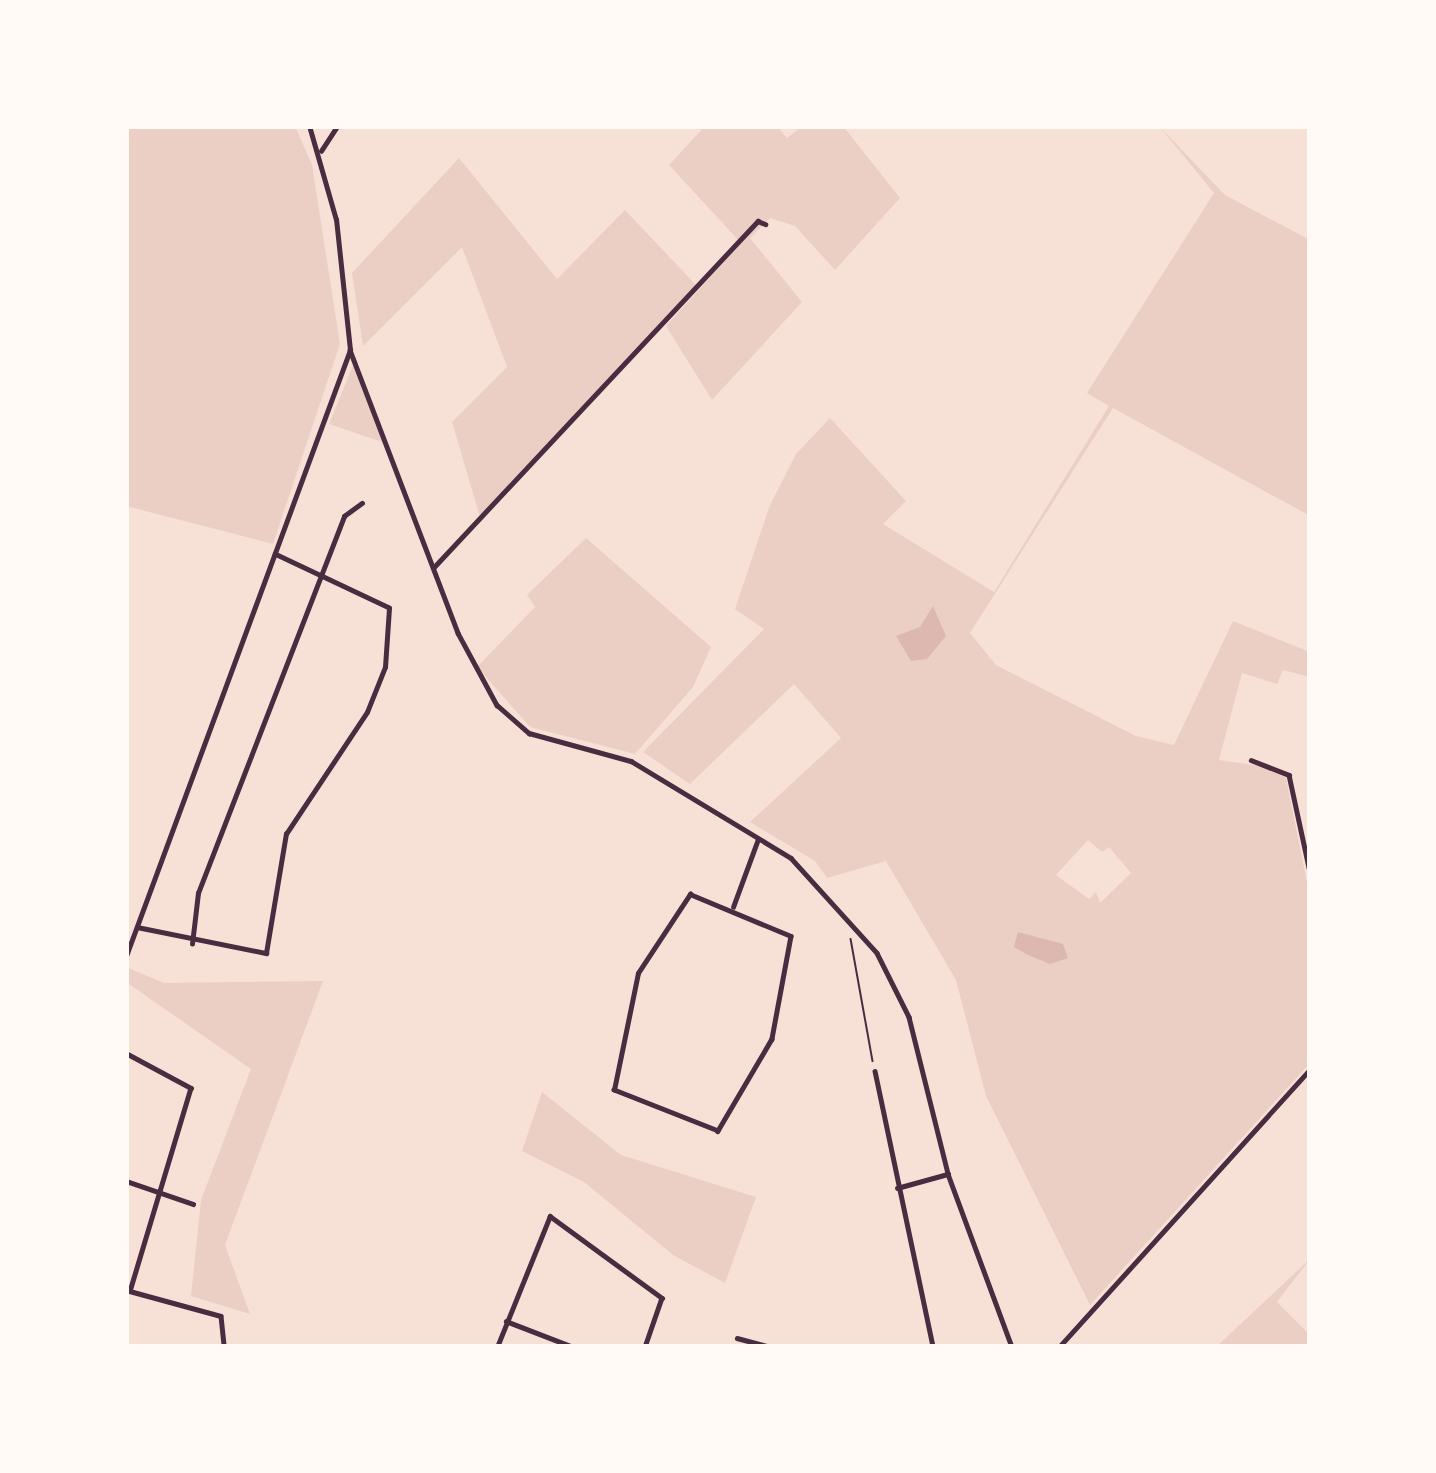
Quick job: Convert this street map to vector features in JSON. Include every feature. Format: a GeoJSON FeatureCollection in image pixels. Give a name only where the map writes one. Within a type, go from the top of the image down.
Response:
{"type":"FeatureCollection","features":[{"type":"Feature","properties":{"kind":"street"},"geometry":{"type":"LineString","coordinates":[[309,126],[321,151],[350,350],[476,674],[512,721],[544,739],[631,761],[805,868],[852,924],[908,1017],[948,1174],[1012,1347]]}},
{"type":"Feature","properties":{"kind":"street"},"geometry":{"type":"LineString","coordinates":[[321,151],[338,126]]}},
{"type":"Feature","properties":{"kind":"street"},"geometry":{"type":"LineString","coordinates":[[434,567],[758,221],[765,224]]}},
{"type":"Feature","properties":{"kind":"street"},"geometry":{"type":"LineString","coordinates":[[126,956],[350,350]]}},
{"type":"Feature","properties":{"kind":"street"},"geometry":{"type":"LineString","coordinates":[[192,944],[198,893],[344,516],[362,502]]}},
{"type":"Feature","properties":{"kind":"street"},"geometry":{"type":"LineString","coordinates":[[137,927],[192,944],[268,950],[286,834],[368,712],[385,667],[389,608],[275,554]]}},
{"type":"Feature","properties":{"kind":"street"},"geometry":{"type":"LineString","coordinates":[[1251,760],[1289,775],[1310,872]]}},
{"type":"Feature","properties":{"kind":"street"},"geometry":{"type":"LineString","coordinates":[[732,909],[758,839]]}},
{"type":"Feature","properties":{"kind":"street"},"geometry":{"type":"LineString","coordinates":[[687,894],[732,909],[790,932],[790,958],[772,1039],[718,1131],[614,1090],[638,973],[676,907],[687,894]]}},
{"type":"Feature","properties":{"kind":"street"},"geometry":{"type":"LineString","coordinates":[[126,1053],[191,1088],[128,1290],[221,1316],[224,1347]]}},
{"type":"Feature","properties":{"kind":"street"},"geometry":{"type":"LineString","coordinates":[[1058,1347],[1310,1069]]}},
{"type":"Feature","properties":{"kind":"street"},"geometry":{"type":"LineString","coordinates":[[875,1071],[933,1347]]}},
{"type":"Feature","properties":{"kind":"street"},"geometry":{"type":"LineString","coordinates":[[897,1187],[948,1174]]}},
{"type":"Feature","properties":{"kind":"street"},"geometry":{"type":"LineString","coordinates":[[126,1181],[193,1204]]}},
{"type":"Feature","properties":{"kind":"street"},"geometry":{"type":"LineString","coordinates":[[497,1347],[550,1216],[662,1298],[645,1347]]}},
{"type":"Feature","properties":{"kind":"street"},"geometry":{"type":"LineString","coordinates":[[506,1321],[573,1347]]}},
{"type":"Feature","properties":{"kind":"street"},"geometry":{"type":"LineString","coordinates":[[737,1339],[770,1347]]}},
{"type":"Feature","properties":{"kind":"path"},"geometry":{"type":"LineString","coordinates":[[852,924],[875,1071]]}},
{"type":"Feature","properties":{"kind":"shaded area"},"geometry":{"type":"Polygon","coordinates":[[[126,126],[295,126],[312,165],[340,344],[273,544],[126,506],[126,126]]]}},
{"type":"Feature","properties":{"kind":"shaded area"},"geometry":{"type":"Polygon","coordinates":[[[705,126],[777,126],[787,138],[802,126],[843,126],[900,198],[835,270],[795,226],[770,218],[750,238],[802,302],[712,400],[666,326],[741,243],[669,165],[705,126]]]}},
{"type":"Feature","properties":{"kind":"shaded area"},"geometry":{"type":"Polygon","coordinates":[[[1159,126],[1225,195],[1310,240],[1310,516],[1113,408],[970,633],[996,665],[1136,736],[1174,745],[1233,621],[1310,652],[1310,677],[1283,670],[1277,684],[1242,673],[1219,760],[1276,768],[1286,778],[1310,897],[1310,1063],[1090,1305],[986,1096],[956,980],[886,861],[827,878],[815,861],[750,822],[841,738],[794,684],[690,784],[643,752],[764,629],[735,609],[770,505],[796,454],[830,418],[906,501],[883,524],[994,592],[1109,406],[1087,393],[1214,193],[1159,126]],[[1088,840],[1056,875],[1089,899],[1096,892],[1100,903],[1131,873],[1109,847],[1102,852],[1088,840]]]}},
{"type":"Feature","properties":{"kind":"shaded area"},"geometry":{"type":"Polygon","coordinates":[[[459,158],[557,279],[625,210],[696,285],[480,517],[452,422],[507,367],[462,247],[363,346],[352,273],[459,158]]]}},
{"type":"Feature","properties":{"kind":"shaded area"},"geometry":{"type":"Polygon","coordinates":[[[356,365],[382,442],[329,424],[356,365]]]}},
{"type":"Feature","properties":{"kind":"shaded area"},"geometry":{"type":"Polygon","coordinates":[[[586,538],[711,647],[693,687],[635,754],[530,727],[477,667],[535,607],[527,595],[586,538]]]}},
{"type":"Feature","properties":{"kind":"shaded area"},"geometry":{"type":"Polygon","coordinates":[[[933,606],[946,636],[927,659],[911,661],[896,636],[920,627],[933,606]]]}},
{"type":"Feature","properties":{"kind":"shaded area"},"geometry":{"type":"Polygon","coordinates":[[[1018,932],[1063,944],[1068,958],[1050,964],[1028,955],[1014,947],[1018,932]]]}},
{"type":"Feature","properties":{"kind":"shaded area"},"geometry":{"type":"Polygon","coordinates":[[[126,967],[164,983],[323,981],[225,1245],[250,1314],[191,1296],[201,1200],[251,1069],[126,982],[126,967]]]}},
{"type":"Feature","properties":{"kind":"shaded area"},"geometry":{"type":"Polygon","coordinates":[[[542,1092],[621,1155],[756,1197],[725,1283],[673,1255],[584,1182],[522,1151],[542,1092]]]}},
{"type":"Feature","properties":{"kind":"shaded area"},"geometry":{"type":"Polygon","coordinates":[[[1310,1259],[1277,1302],[1310,1335],[1310,1347],[1216,1347],[1310,1259]]]}}]}
